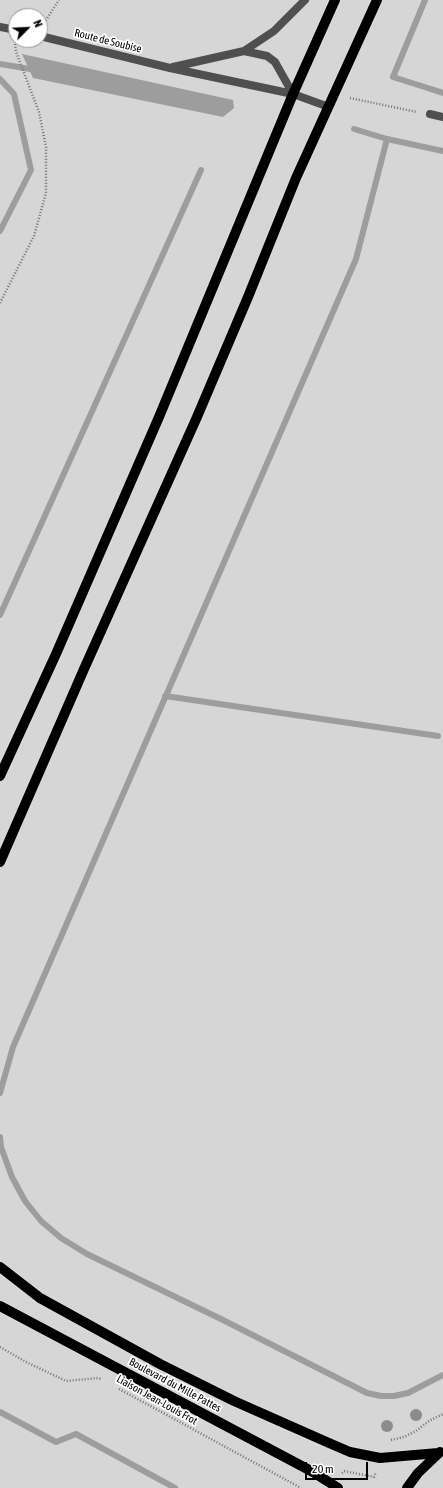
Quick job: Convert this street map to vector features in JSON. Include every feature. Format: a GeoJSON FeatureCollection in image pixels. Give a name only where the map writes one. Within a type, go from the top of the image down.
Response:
{"type":"FeatureCollection","features":[{"type":"Feature","properties":{"kind":"main road"},"geometry":{"type":"LineString","coordinates":[[0,776],[56,654],[159,417],[293,94],[335,0]]}},
{"type":"Feature","properties":{"kind":"main road"},"geometry":{"type":"LineString","coordinates":[[0,862],[84,669],[197,417],[296,178],[377,0]]}},
{"type":"Feature","properties":{"kind":"main road"},"geometry":{"type":"LineString","coordinates":[[0,1267],[45,1301],[160,1364],[234,1401],[350,1452],[380,1458],[440,1451]]}},
{"type":"Feature","properties":{"kind":"main road","name":"Boulevard du Mille Pattes"},"geometry":{"type":"LineString","coordinates":[[0,1306],[313,1472],[338,1488]]}},
{"type":"Feature","properties":{"kind":"main road"},"geometry":{"type":"LineString","coordinates":[[406,1488],[418,1473],[440,1451]]}},
{"type":"Feature","properties":{"kind":"street"},"geometry":{"type":"LineString","coordinates":[[170,68],[244,51],[274,31],[305,0]]}},
{"type":"Feature","properties":{"kind":"street","name":"Route de Soubise"},"geometry":{"type":"LineString","coordinates":[[48,38],[170,68],[293,94],[329,107]]}},
{"type":"Feature","properties":{"kind":"street"},"geometry":{"type":"LineString","coordinates":[[244,51],[267,56],[275,62],[293,94]]}},
{"type":"Feature","properties":{"kind":"street"},"geometry":{"type":"LineString","coordinates":[[430,114],[443,117]]}},
{"type":"Feature","properties":{"kind":"path"},"geometry":{"type":"LineString","coordinates":[[48,18],[59,0]]}},
{"type":"Feature","properties":{"kind":"path"},"geometry":{"type":"LineString","coordinates":[[0,303],[34,236],[46,193],[46,147],[39,112],[16,52]]}},
{"type":"Feature","properties":{"kind":"path"},"geometry":{"type":"LineString","coordinates":[[335,95],[430,114]]}},
{"type":"Feature","properties":{"kind":"path","name":"Liaison Jean-Louis Frot"},"geometry":{"type":"LineString","coordinates":[[0,1347],[26,1362],[66,1381],[98,1378],[105,1382]]}},
{"type":"Feature","properties":{"kind":"path","name":"Liaison Jean-Louis Frot"},"geometry":{"type":"LineString","coordinates":[[119,1389],[301,1488]]}},
{"type":"Feature","properties":{"kind":"path"},"geometry":{"type":"LineString","coordinates":[[388,1440],[404,1437],[443,1414]]}},
{"type":"Feature","properties":{"kind":"shaded area"},"geometry":{"type":"Polygon","coordinates":[[[0,0],[443,0],[443,1488],[0,1488],[0,0]]]}},
{"type":"Feature","properties":{"kind":"shaded area"},"geometry":{"type":"Polygon","coordinates":[[[22,54],[233,100],[234,108],[223,117],[33,78],[22,54]]]}},
{"type":"Feature","properties":{"kind":"waterway"},"geometry":{"type":"LineString","coordinates":[[425,0],[393,77],[443,93]]}},
{"type":"Feature","properties":{"kind":"waterway"},"geometry":{"type":"LineString","coordinates":[[0,64],[36,70]]}},
{"type":"Feature","properties":{"kind":"waterway"},"geometry":{"type":"LineString","coordinates":[[0,79],[14,94],[31,170],[0,231]]}},
{"type":"Feature","properties":{"kind":"waterway"},"geometry":{"type":"LineString","coordinates":[[354,129],[387,139],[443,151]]}},
{"type":"Feature","properties":{"kind":"waterway"},"geometry":{"type":"LineString","coordinates":[[0,1093],[13,1047],[356,259],[387,139]]}},
{"type":"Feature","properties":{"kind":"waterway"},"geometry":{"type":"LineString","coordinates":[[0,615],[201,170]]}},
{"type":"Feature","properties":{"kind":"waterway"},"geometry":{"type":"LineString","coordinates":[[165,696],[438,736]]}},
{"type":"Feature","properties":{"kind":"waterway"},"geometry":{"type":"LineString","coordinates":[[0,1137],[1,1147],[12,1177],[25,1201],[41,1221],[61,1238],[87,1254],[223,1320],[367,1393],[381,1396],[394,1396],[408,1393],[443,1375]]}},
{"type":"Feature","properties":{"kind":"waterway"},"geometry":{"type":"LineString","coordinates":[[0,1412],[56,1442],[76,1434],[175,1488]]}}]}
